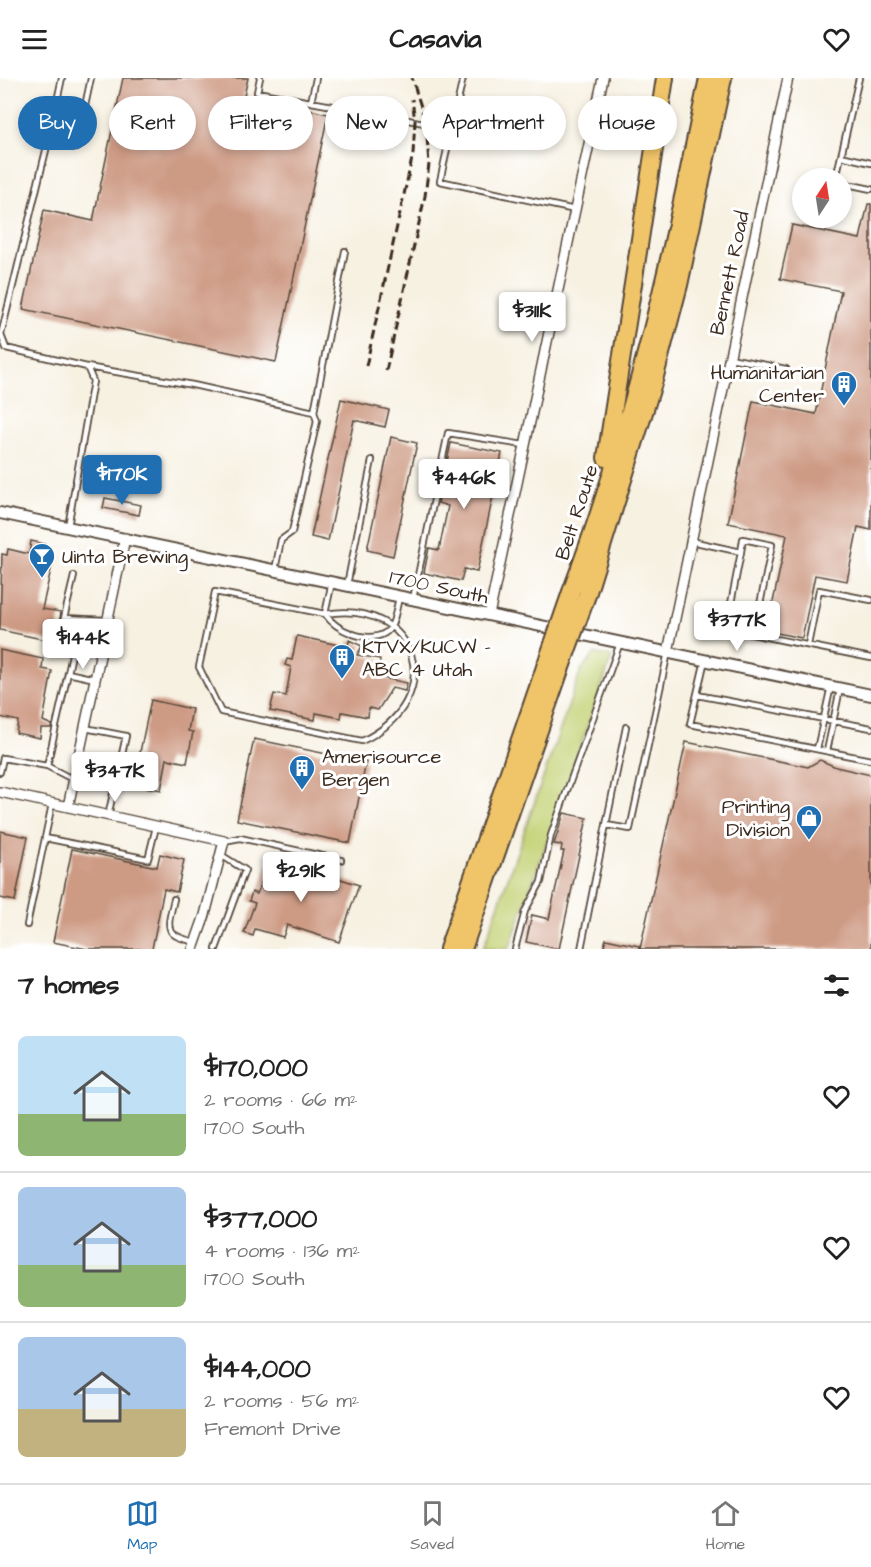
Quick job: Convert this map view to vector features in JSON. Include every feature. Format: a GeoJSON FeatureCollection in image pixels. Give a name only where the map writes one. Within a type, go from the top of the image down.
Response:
{"type":"FeatureCollection","features":[{"type":"Feature","properties":{"kind":"highway"},"geometry":{"type":"LineString","coordinates":[[598,513],[665,78]]}},
{"type":"Feature","properties":{"kind":"highway","name":"Belt Route"},"geometry":{"type":"LineString","coordinates":[[579,593],[598,513],[630,410],[664,281],[708,78]]}},
{"type":"Feature","properties":{"kind":"highway","name":"Belt Route"},"geometry":{"type":"LineString","coordinates":[[448,949],[552,668],[654,380],[679,285],[723,78]]}},
{"type":"Feature","properties":{"kind":"highway"},"geometry":{"type":"LineString","coordinates":[[711,137],[730,78]]}},
{"type":"Feature","properties":{"kind":"highway","name":"Belt Route"},"geometry":{"type":"LineString","coordinates":[[465,946],[552,668]]}},
{"type":"Feature","properties":{"kind":"street"},"geometry":{"type":"LineString","coordinates":[[489,615],[603,78]]}},
{"type":"Feature","properties":{"kind":"street","name":"Bennett Road"},"geometry":{"type":"LineString","coordinates":[[668,652],[788,78]]}},
{"type":"Feature","properties":{"kind":"street","name":"1700 South"},"geometry":{"type":"LineString","coordinates":[[0,513],[871,695]]}},
{"type":"Feature","properties":{"kind":"street"},"geometry":{"type":"LineString","coordinates":[[68,807],[101,650],[110,620],[125,538]]}},
{"type":"Feature","properties":{"kind":"street"},"geometry":{"type":"LineString","coordinates":[[0,792],[224,841],[195,945]]}},
{"type":"Feature","properties":{"kind":"lane"},"geometry":{"type":"LineString","coordinates":[[58,96],[62,78]]}},
{"type":"Feature","properties":{"kind":"lane"},"geometry":{"type":"LineString","coordinates":[[87,96],[91,78]]}},
{"type":"Feature","properties":{"kind":"lane"},"geometry":{"type":"LineString","coordinates":[[260,78],[257,92],[279,96]]}},
{"type":"Feature","properties":{"kind":"lane"},"geometry":{"type":"LineString","coordinates":[[312,96],[316,78]]}},
{"type":"Feature","properties":{"kind":"lane"},"geometry":{"type":"LineString","coordinates":[[459,96],[463,78]]}},
{"type":"Feature","properties":{"kind":"lane"},"geometry":{"type":"LineString","coordinates":[[838,168],[859,78]]}},
{"type":"Feature","properties":{"kind":"lane"},"geometry":{"type":"LineString","coordinates":[[313,102],[421,122]]}},
{"type":"Feature","properties":{"kind":"lane"},"geometry":{"type":"LineString","coordinates":[[46,150],[1,335],[6,348],[87,367],[193,385],[314,412]]}},
{"type":"Feature","properties":{"kind":"lane"},"geometry":{"type":"LineString","coordinates":[[447,150],[440,181],[575,210]]}},
{"type":"Feature","properties":{"kind":"lane"},"geometry":{"type":"LineString","coordinates":[[841,156],[871,164]]}},
{"type":"Feature","properties":{"kind":"lane"},"geometry":{"type":"LineString","coordinates":[[852,185],[871,189]]}},
{"type":"Feature","properties":{"kind":"lane"},"geometry":{"type":"LineString","coordinates":[[275,570],[280,540],[292,532],[317,421],[314,412],[345,251]]}},
{"type":"Feature","properties":{"kind":"lane"},"geometry":{"type":"LineString","coordinates":[[730,358],[786,369]]}},
{"type":"Feature","properties":{"kind":"lane"},"geometry":{"type":"LineString","coordinates":[[68,527],[93,381],[87,367]]}},
{"type":"Feature","properties":{"kind":"lane"},"geometry":{"type":"LineString","coordinates":[[413,599],[448,433],[524,445]]}},
{"type":"Feature","properties":{"kind":"lane"},"geometry":{"type":"LineString","coordinates":[[347,585],[372,460]]}},
{"type":"Feature","properties":{"kind":"lane"},"geometry":{"type":"LineString","coordinates":[[754,634],[771,545],[743,539],[726,628],[754,634],[871,658]]}},
{"type":"Feature","properties":{"kind":"lane"},"geometry":{"type":"LineString","coordinates":[[691,541],[741,552]]}},
{"type":"Feature","properties":{"kind":"lane"},"geometry":{"type":"LineString","coordinates":[[74,576],[64,618],[110,620]]}},
{"type":"Feature","properties":{"kind":"lane"},"geometry":{"type":"LineString","coordinates":[[326,614],[332,582]]}},
{"type":"Feature","properties":{"kind":"lane"},"geometry":{"type":"LineString","coordinates":[[808,645],[819,590],[871,600]]}},
{"type":"Feature","properties":{"kind":"lane"},"geometry":{"type":"LineString","coordinates":[[215,592],[326,614],[343,611],[392,625],[408,645],[413,659],[414,679],[409,699],[398,717],[379,733],[362,741],[221,712],[199,667],[215,592]]}},
{"type":"Feature","properties":{"kind":"lane"},"geometry":{"type":"LineString","coordinates":[[326,614],[337,627],[365,636],[385,633],[392,625],[400,596]]}},
{"type":"Feature","properties":{"kind":"lane"},"geometry":{"type":"LineString","coordinates":[[515,949],[525,911],[541,882],[551,835],[621,642]]}},
{"type":"Feature","properties":{"kind":"lane"},"geometry":{"type":"LineString","coordinates":[[47,766],[74,645],[101,650]]}},
{"type":"Feature","properties":{"kind":"lane"},"geometry":{"type":"LineString","coordinates":[[606,825],[630,829],[668,652]]}},
{"type":"Feature","properties":{"kind":"lane"},"geometry":{"type":"LineString","coordinates":[[705,660],[690,724],[871,760]]}},
{"type":"Feature","properties":{"kind":"lane"},"geometry":{"type":"LineString","coordinates":[[68,673],[95,679]]}},
{"type":"Feature","properties":{"kind":"lane"},"geometry":{"type":"LineString","coordinates":[[817,749],[823,720],[835,687]]}},
{"type":"Feature","properties":{"kind":"lane"},"geometry":{"type":"LineString","coordinates":[[827,751],[833,722],[835,687]]}},
{"type":"Feature","properties":{"kind":"lane"},"geometry":{"type":"LineString","coordinates":[[697,695],[871,729]]}},
{"type":"Feature","properties":{"kind":"lane"},"geometry":{"type":"LineString","coordinates":[[582,949],[626,727]]}},
{"type":"Feature","properties":{"kind":"lane"},"geometry":{"type":"LineString","coordinates":[[85,728],[126,736],[108,816]]}},
{"type":"Feature","properties":{"kind":"lane"},"geometry":{"type":"LineString","coordinates":[[0,772],[3,758],[47,766],[74,780]]}},
{"type":"Feature","properties":{"kind":"lane"},"geometry":{"type":"LineString","coordinates":[[27,925],[52,804]]}},
{"type":"Feature","properties":{"kind":"lane"},"geometry":{"type":"LineString","coordinates":[[45,838],[148,859],[156,826]]}},
{"type":"Feature","properties":{"kind":"lane"},"geometry":{"type":"LineString","coordinates":[[224,841],[240,838],[341,860]]}},
{"type":"Feature","properties":{"kind":"lane"},"geometry":{"type":"LineString","coordinates":[[216,949],[245,870],[221,855]]}},
{"type":"Feature","properties":{"kind":"lane"},"geometry":{"type":"LineString","coordinates":[[174,899],[168,927],[170,932],[176,938],[195,945]]}},
{"type":"Feature","properties":{"kind":"green space"},"geometry":{"type":"Polygon","coordinates":[[[595,653],[612,657],[509,949],[483,949],[581,670],[595,653]]]}},
{"type":"Feature","properties":{"kind":"building"},"geometry":{"type":"Polygon","coordinates":[[[123,78],[248,78],[244,96],[208,96],[208,150],[313,150],[313,111],[325,113],[325,128],[276,362],[23,309],[44,210],[93,221],[109,145],[109,150],[196,150],[196,96],[119,96],[123,78]]]}},
{"type":"Feature","properties":{"kind":"building","name":"Humanitarian Center"},"geometry":{"type":"Polygon","coordinates":[[[868,204],[871,204],[871,530],[858,527],[847,581],[815,575],[802,638],[767,631],[787,535],[728,523],[753,401],[816,414],[841,291],[780,279],[792,225],[792,228],[807,228],[860,239],[868,204]]]}},
{"type":"Feature","properties":{"kind":"building"},"geometry":{"type":"Polygon","coordinates":[[[341,399],[389,410],[385,427],[354,420],[328,541],[311,537],[341,399]]]}},
{"type":"Feature","properties":{"kind":"building"},"geometry":{"type":"Polygon","coordinates":[[[391,437],[417,443],[393,556],[367,550],[391,437]]]}},
{"type":"Feature","properties":{"kind":"building"},"geometry":{"type":"Polygon","coordinates":[[[451,443],[502,453],[477,572],[464,569],[461,581],[424,573],[429,548],[439,550],[448,506],[438,503],[451,443]]]}},
{"type":"Feature","properties":{"kind":"building"},"geometry":{"type":"Polygon","coordinates":[[[105,498],[141,505],[139,515],[103,508],[105,498]]]}},
{"type":"Feature","properties":{"kind":"building"},"geometry":{"type":"Polygon","coordinates":[[[31,541],[45,544],[41,562],[52,565],[42,609],[61,612],[56,642],[0,630],[2,554],[7,555],[8,549],[29,554],[31,541]]]}},
{"type":"Feature","properties":{"kind":"building","name":"KTVX/KUCW - ABC 4 Utah"},"geometry":{"type":"Polygon","coordinates":[[[297,636],[348,647],[349,640],[362,646],[357,655],[380,659],[379,669],[383,670],[383,678],[407,683],[405,691],[392,688],[378,710],[369,708],[368,717],[342,712],[341,718],[316,713],[315,720],[270,711],[274,694],[286,696],[291,667],[285,665],[287,659],[292,660],[297,636]]]}},
{"type":"Feature","properties":{"kind":"building"},"geometry":{"type":"Polygon","coordinates":[[[0,650],[43,659],[42,669],[52,671],[43,721],[52,725],[51,728],[41,728],[40,738],[16,733],[18,721],[0,717],[0,650]]]}},
{"type":"Feature","properties":{"kind":"building"},"geometry":{"type":"Polygon","coordinates":[[[151,700],[192,709],[188,731],[193,732],[187,763],[167,759],[161,790],[133,785],[151,700]]]}},
{"type":"Feature","properties":{"kind":"building","name":"Amerisource Bergen"},"geometry":{"type":"Polygon","coordinates":[[[254,739],[366,762],[350,843],[237,820],[254,739]]]}},
{"type":"Feature","properties":{"kind":"building"},"geometry":{"type":"Polygon","coordinates":[[[686,742],[808,767],[820,760],[836,767],[871,775],[871,949],[640,949],[686,742]]]}},
{"type":"Feature","properties":{"kind":"building"},"geometry":{"type":"Polygon","coordinates":[[[564,813],[587,818],[559,949],[526,942],[532,915],[549,919],[564,851],[561,851],[562,845],[554,844],[564,813]]]}},
{"type":"Feature","properties":{"kind":"building"},"geometry":{"type":"Polygon","coordinates":[[[0,831],[28,837],[15,901],[0,898],[0,831]]]}},
{"type":"Feature","properties":{"kind":"building"},"geometry":{"type":"Polygon","coordinates":[[[72,849],[157,867],[160,854],[184,860],[177,892],[164,889],[152,949],[87,949],[53,942],[72,849]]]}},
{"type":"Feature","properties":{"kind":"building"},"geometry":{"type":"Polygon","coordinates":[[[275,863],[317,878],[320,872],[359,885],[339,942],[287,925],[283,937],[255,929],[253,936],[244,933],[255,903],[249,901],[252,892],[257,894],[268,864],[274,866],[275,863]]]}},
{"type":"Feature","properties":{"kind":"building"},"geometry":{"type":"Polygon","coordinates":[[[606,939],[639,946],[639,949],[603,949],[606,939]]]}},
{"type":"Feature","properties":{"kind":"railway"},"geometry":{"type":"LineString","coordinates":[[386,371],[425,196],[429,164],[426,123],[412,78]]}},
{"type":"Feature","properties":{"kind":"railway"},"geometry":{"type":"LineString","coordinates":[[366,366],[413,154],[415,121],[412,99]]}},
{"type":"Feature","properties":{"kind":"place","name":"Humanitarian Center"},"geometry":{"type":"Point","coordinates":[844,407]}},
{"type":"Feature","properties":{"kind":"place","name":"Uinta Brewing"},"geometry":{"type":"Point","coordinates":[42,579]}},
{"type":"Feature","properties":{"kind":"place","name":"KTVX/KUCW - ABC 4 Utah"},"geometry":{"type":"Point","coordinates":[342,680]}},
{"type":"Feature","properties":{"kind":"place","name":"Amerisource Bergen"},"geometry":{"type":"Point","coordinates":[302,791]}},
{"type":"Feature","properties":{"kind":"place","name":"Printing Division"},"geometry":{"type":"Point","coordinates":[809,841]}}]}
